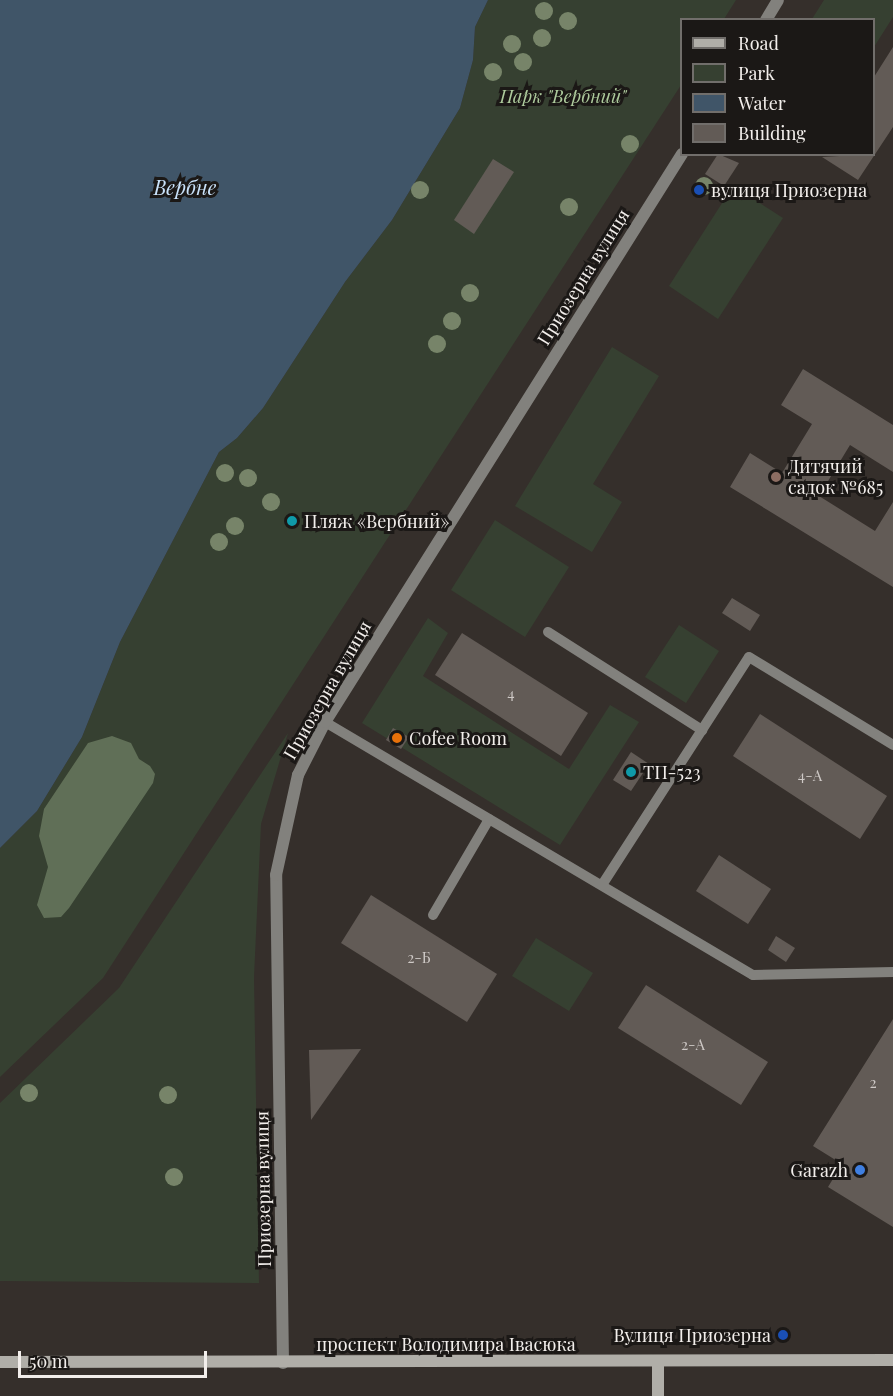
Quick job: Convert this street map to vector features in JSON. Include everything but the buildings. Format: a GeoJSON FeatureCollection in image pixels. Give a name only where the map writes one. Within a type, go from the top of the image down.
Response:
{"type":"FeatureCollection","features":[{"type":"Feature","properties":{"kind":"main road","name":"проспект Володимира Івасюка"},"geometry":{"type":"LineString","coordinates":[[0,1362],[893,1360]]}},
{"type":"Feature","properties":{"kind":"main road"},"geometry":{"type":"LineString","coordinates":[[658,1361],[658,1396]]}},
{"type":"Feature","properties":{"kind":"street"},"geometry":{"type":"LineString","coordinates":[[767,18],[778,0]]}},
{"type":"Feature","properties":{"kind":"street","name":"Приозерна вулиця"},"geometry":{"type":"LineString","coordinates":[[283,1363],[276,875],[298,775],[326,722],[680,156]]}},
{"type":"Feature","properties":{"kind":"lane"},"geometry":{"type":"LineString","coordinates":[[548,632],[702,730]]}},
{"type":"Feature","properties":{"kind":"lane"},"geometry":{"type":"LineString","coordinates":[[602,885],[749,657],[892,745]]}},
{"type":"Feature","properties":{"kind":"lane"},"geometry":{"type":"LineString","coordinates":[[326,722],[753,975],[893,972]]}},
{"type":"Feature","properties":{"kind":"lane"},"geometry":{"type":"LineString","coordinates":[[433,915],[489,819]]}},
{"type":"Feature","properties":{"kind":"green space","name":"Парк \"Вербний\""},"geometry":{"type":"Polygon","coordinates":[[[488,0],[736,0],[725,18],[680,18],[680,87],[103,978],[0,1077],[0,848],[37,811],[82,737],[120,642],[219,452],[237,438],[263,408],[345,282],[392,220],[460,108],[473,60],[475,27],[488,0]]]}},
{"type":"Feature","properties":{"kind":"green space"},"geometry":{"type":"Polygon","coordinates":[[[824,0],[893,0],[893,17],[875,45],[875,18],[813,18],[824,0]]]}},
{"type":"Feature","properties":{"kind":"green space"},"geometry":{"type":"Polygon","coordinates":[[[733,186],[783,218],[718,319],[669,286],[733,186]]]}},
{"type":"Feature","properties":{"kind":"green space"},"geometry":{"type":"Polygon","coordinates":[[[612,347],[659,376],[593,484],[622,502],[592,552],[515,506],[612,347]]]}},
{"type":"Feature","properties":{"kind":"green space"},"geometry":{"type":"Polygon","coordinates":[[[495,520],[569,567],[525,637],[451,590],[495,520]]]}},
{"type":"Feature","properties":{"kind":"green space"},"geometry":{"type":"Polygon","coordinates":[[[428,618],[448,633],[423,676],[569,769],[610,705],[639,722],[560,845],[362,723],[428,618]]]}},
{"type":"Feature","properties":{"kind":"green space"},"geometry":{"type":"Polygon","coordinates":[[[679,625],[719,651],[686,703],[645,677],[679,625]]]}},
{"type":"Feature","properties":{"kind":"green space"},"geometry":{"type":"Polygon","coordinates":[[[288,733],[261,824],[254,977],[259,1283],[0,1281],[0,1103],[119,988],[288,733]]]}},
{"type":"Feature","properties":{"kind":"green space"},"geometry":{"type":"Polygon","coordinates":[[[112,736],[131,743],[139,759],[150,766],[155,774],[153,783],[69,908],[61,917],[44,918],[37,905],[48,867],[39,836],[44,809],[88,743],[112,736]]]}},
{"type":"Feature","properties":{"kind":"green space"},"geometry":{"type":"Polygon","coordinates":[[[536,938],[593,973],[569,1011],[512,976],[536,938]]]}},
{"type":"Feature","properties":{"kind":"water","name":"Вербне"},"geometry":{"type":"Polygon","coordinates":[[[0,0],[488,0],[475,27],[473,60],[460,108],[392,220],[345,282],[263,408],[237,438],[219,452],[120,642],[82,737],[37,811],[0,848],[0,0]]]}},
{"type":"Feature","properties":{"kind":"place","name":"вулиця Приозерна"},"geometry":{"type":"Point","coordinates":[699,190]}},
{"type":"Feature","properties":{"kind":"place","name":"Дитячий садок №685"},"geometry":{"type":"Point","coordinates":[776,477]}},
{"type":"Feature","properties":{"kind":"place","name":"Пляж «Вербний»"},"geometry":{"type":"Point","coordinates":[292,521]}},
{"type":"Feature","properties":{"kind":"place","name":"Cofee Room"},"geometry":{"type":"Point","coordinates":[397,738]}},
{"type":"Feature","properties":{"kind":"place","name":"ТП-523"},"geometry":{"type":"Point","coordinates":[631,772]}},
{"type":"Feature","properties":{"kind":"place","name":"Garazh"},"geometry":{"type":"Point","coordinates":[860,1170]}},
{"type":"Feature","properties":{"kind":"place","name":"Вулиця Приозерна"},"geometry":{"type":"Point","coordinates":[783,1335]}}]}
